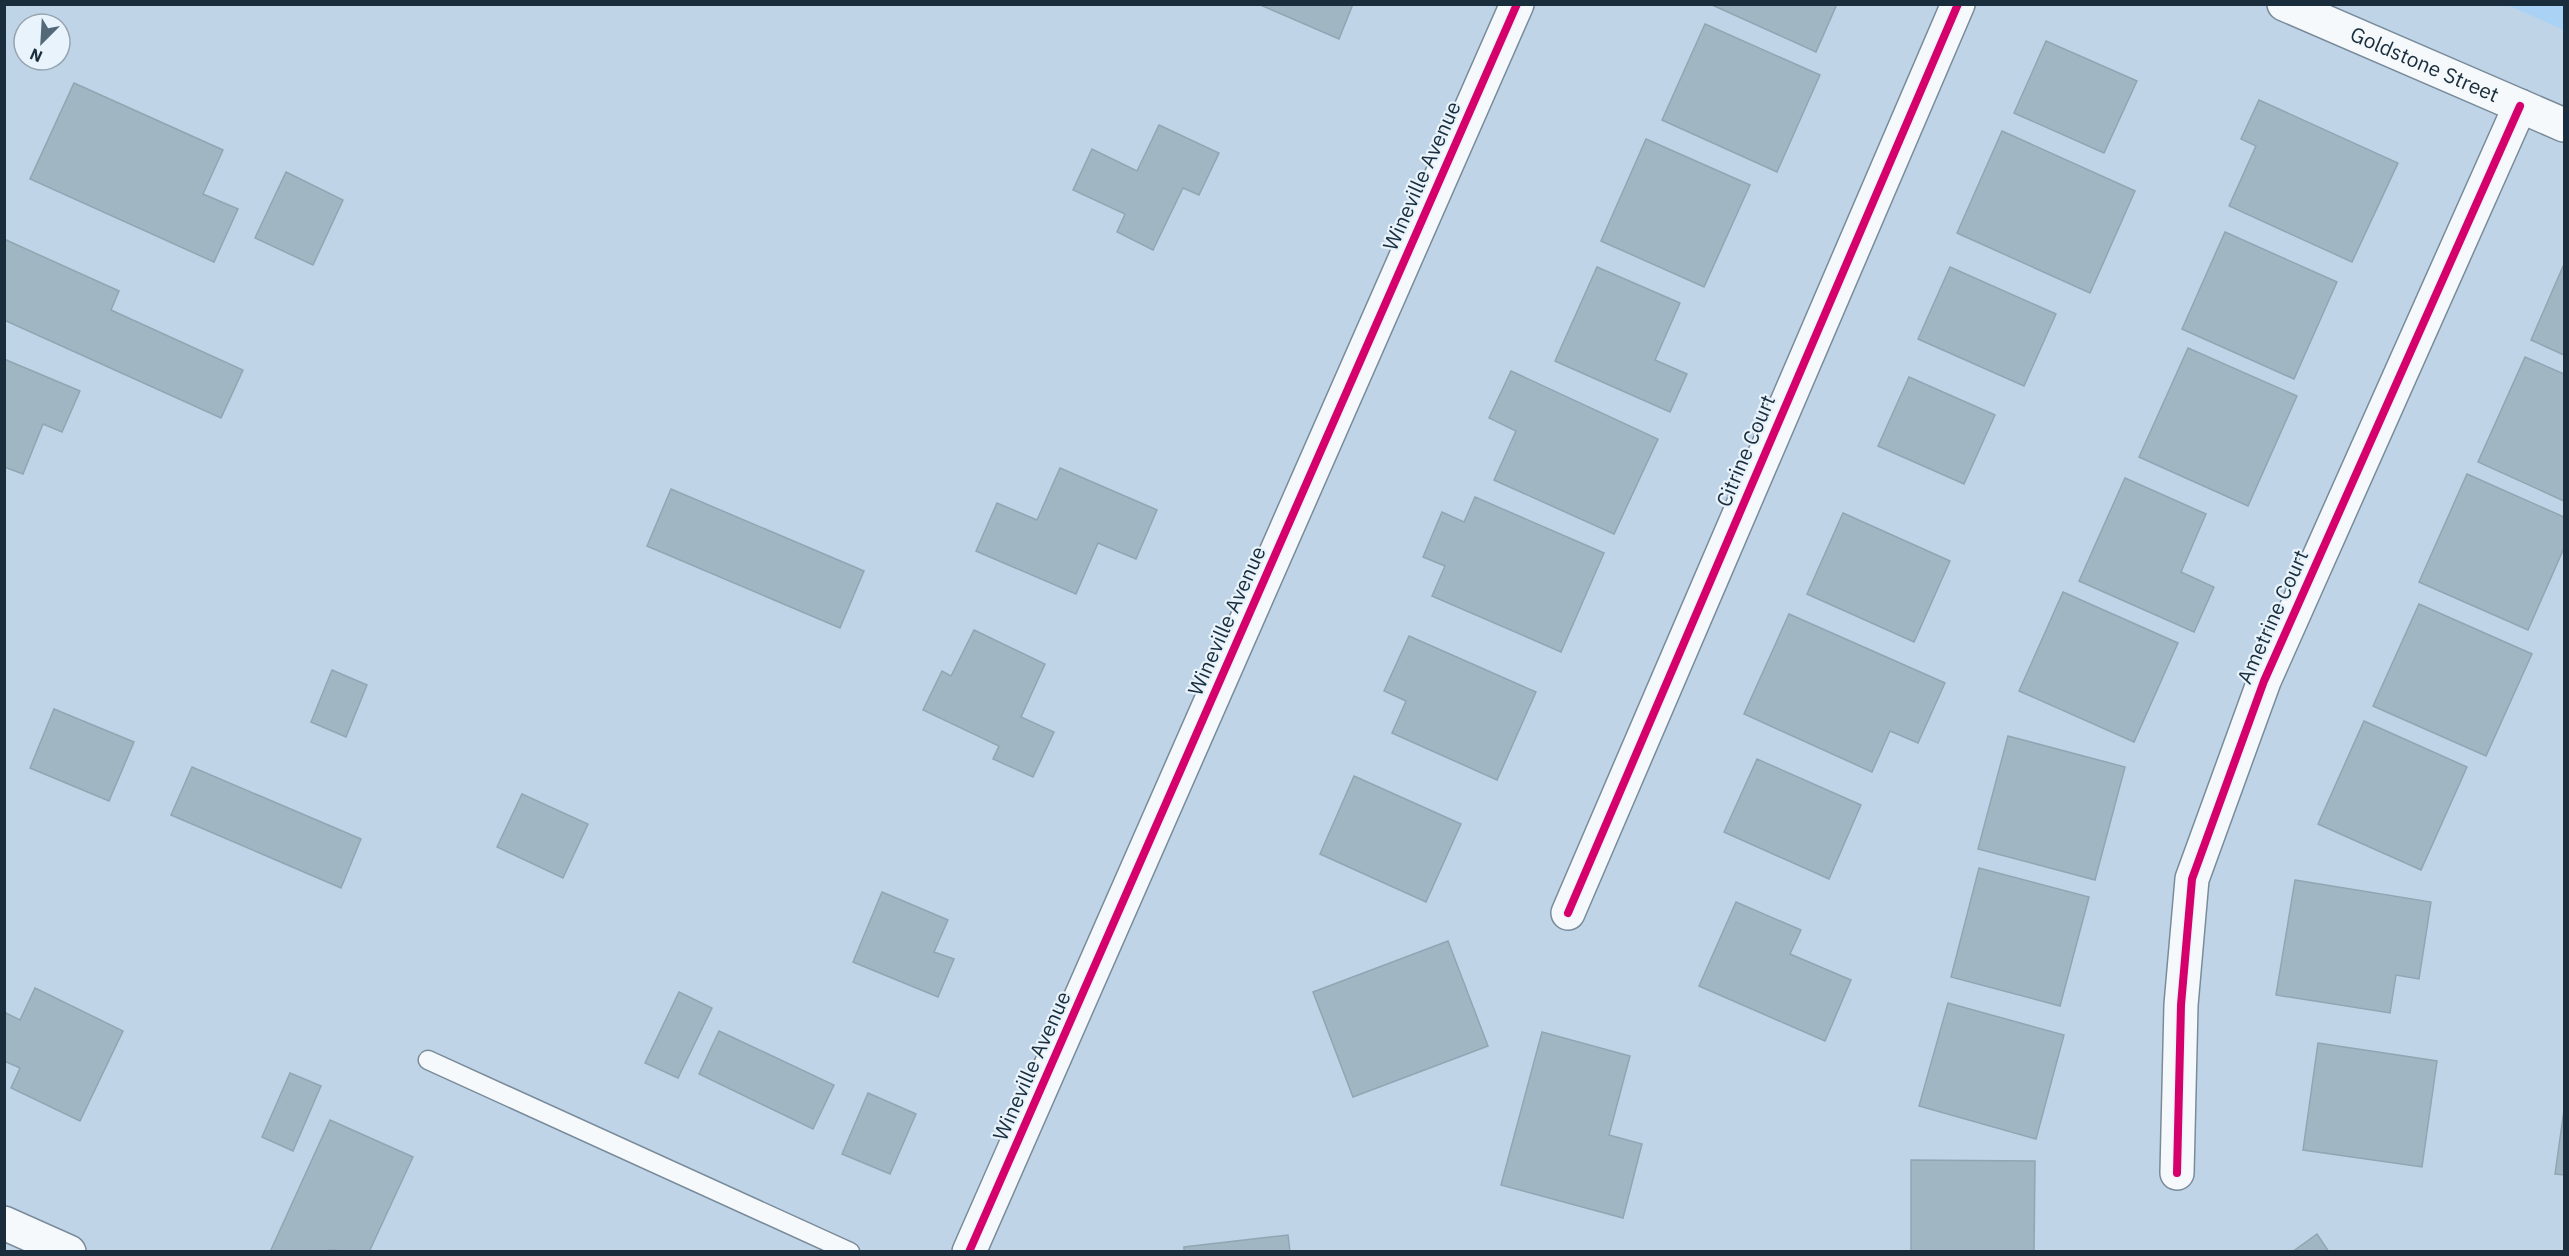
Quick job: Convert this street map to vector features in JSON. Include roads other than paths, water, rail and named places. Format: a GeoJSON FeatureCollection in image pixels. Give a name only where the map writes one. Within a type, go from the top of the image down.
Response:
{"type":"FeatureCollection","features":[{"type":"Feature","properties":{"kind":"street","name":"Wineville Avenue"},"geometry":{"type":"LineString","coordinates":[[969,1251],[1517,4]]}},
{"type":"Feature","properties":{"kind":"street","name":"Citrine Court"},"geometry":{"type":"LineString","coordinates":[[1568,913],[1958,4]]}},
{"type":"Feature","properties":{"kind":"street","name":"Goldstone Street"},"geometry":{"type":"LineString","coordinates":[[2284,4],[2565,125]]}},
{"type":"Feature","properties":{"kind":"street","name":"Ametrine Court"},"geometry":{"type":"LineString","coordinates":[[2177,1173],[2181,1005],[2192,879],[2264,681],[2520,106]]}},
{"type":"Feature","properties":{"kind":"street"},"geometry":{"type":"LineString","coordinates":[[4,1223],[69,1251]]}},
{"type":"Feature","properties":{"kind":"lane"},"geometry":{"type":"LineString","coordinates":[[428,1060],[850,1251]]}}]}
